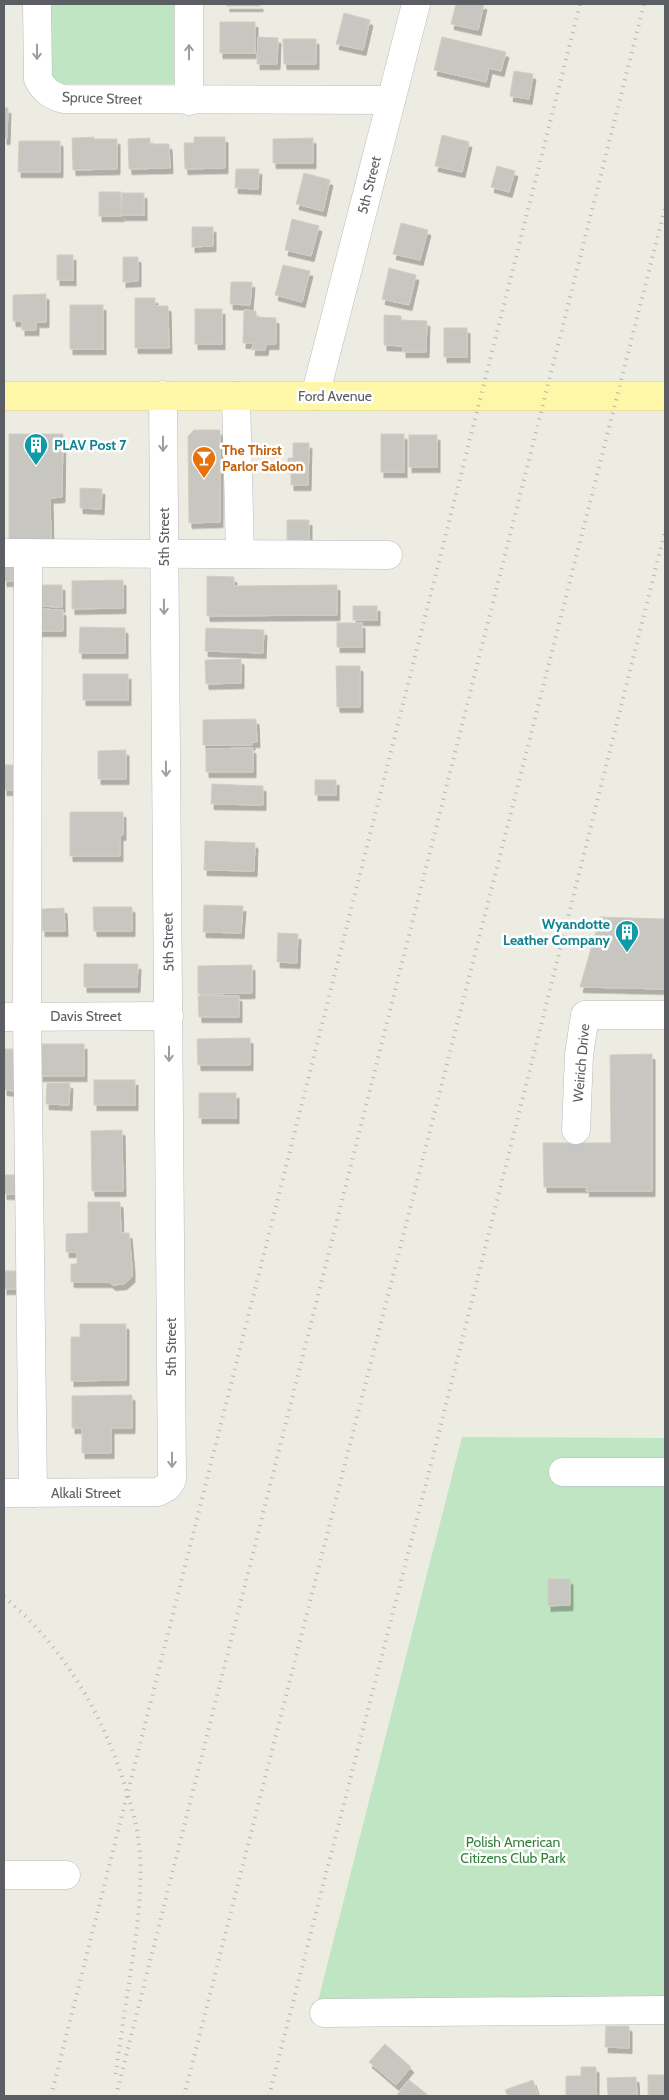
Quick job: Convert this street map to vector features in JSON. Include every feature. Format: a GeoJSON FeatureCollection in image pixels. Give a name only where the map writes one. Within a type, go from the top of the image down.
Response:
{"type":"FeatureCollection","features":[{"type":"Feature","properties":{"kind":"main road","name":"Ford Avenue"},"geometry":{"type":"LineString","coordinates":[[4,396],[665,396]]}},
{"type":"Feature","properties":{"kind":"street","name":"Spruce Street"},"geometry":{"type":"LineString","coordinates":[[37,4],[37,71],[42,87],[50,95],[64,99],[189,101],[391,100]]}},
{"type":"Feature","properties":{"kind":"street"},"geometry":{"type":"LineString","coordinates":[[189,4],[189,101]]}},
{"type":"Feature","properties":{"kind":"street","name":"5th Street"},"geometry":{"type":"LineString","coordinates":[[315,396],[416,4]]}},
{"type":"Feature","properties":{"kind":"street","name":"5th Street"},"geometry":{"type":"LineString","coordinates":[[163,396],[172,1480],[167,1487]]}},
{"type":"Feature","properties":{"kind":"street"},"geometry":{"type":"LineString","coordinates":[[236,396],[240,553]]}},
{"type":"Feature","properties":{"kind":"street"},"geometry":{"type":"LineString","coordinates":[[33,1493],[15,1017],[16,554],[388,554]]}},
{"type":"Feature","properties":{"kind":"street","name":"Weirich Drive"},"geometry":{"type":"LineString","coordinates":[[576,1130],[579,1055],[585,1016],[665,1015]]}},
{"type":"Feature","properties":{"kind":"street","name":"Davis Street"},"geometry":{"type":"LineString","coordinates":[[15,1017],[169,1016]]}},
{"type":"Feature","properties":{"kind":"street"},"geometry":{"type":"LineString","coordinates":[[564,1472],[665,1472]]}},
{"type":"Feature","properties":{"kind":"street","name":"Alkali Street"},"geometry":{"type":"LineString","coordinates":[[4,1493],[158,1492],[167,1487]]}},
{"type":"Feature","properties":{"kind":"street"},"geometry":{"type":"LineString","coordinates":[[4,1875],[66,1875]]}},
{"type":"Feature","properties":{"kind":"street"},"geometry":{"type":"LineString","coordinates":[[324,2013],[665,2010]]}},
{"type":"Feature","properties":{"kind":"green space"},"geometry":{"type":"Polygon","coordinates":[[[51,4],[174,4],[174,84],[51,84],[51,4]]]}},
{"type":"Feature","properties":{"kind":"green space","name":"Polish American Citizens Club Park"},"geometry":{"type":"Polygon","coordinates":[[[462,1437],[665,1438],[665,2000],[317,2005],[462,1437]]]}},
{"type":"Feature","properties":{"kind":"building"},"geometry":{"type":"Polygon","coordinates":[[[227,4],[260,4],[260,6],[227,6],[227,4]]]}},
{"type":"Feature","properties":{"kind":"building"},"geometry":{"type":"Polygon","coordinates":[[[456,4],[484,4],[478,30],[451,24],[456,4]]]}},
{"type":"Feature","properties":{"kind":"building"},"geometry":{"type":"Polygon","coordinates":[[[344,13],[370,20],[363,50],[336,44],[344,13]]]}},
{"type":"Feature","properties":{"kind":"building"},"geometry":{"type":"Polygon","coordinates":[[[220,22],[255,22],[255,53],[220,53],[220,22]]]}},
{"type":"Feature","properties":{"kind":"building"},"geometry":{"type":"Polygon","coordinates":[[[258,37],[278,38],[277,64],[257,64],[258,37]]]}},
{"type":"Feature","properties":{"kind":"building"},"geometry":{"type":"Polygon","coordinates":[[[442,37],[506,52],[501,71],[489,68],[486,82],[434,70],[442,37]]]}},
{"type":"Feature","properties":{"kind":"building"},"geometry":{"type":"Polygon","coordinates":[[[283,39],[316,39],[316,64],[284,64],[283,39]]]}},
{"type":"Feature","properties":{"kind":"building"},"geometry":{"type":"Polygon","coordinates":[[[514,71],[533,74],[529,99],[510,96],[514,71]]]}},
{"type":"Feature","properties":{"kind":"building"},"geometry":{"type":"Polygon","coordinates":[[[4,108],[8,108],[7,139],[4,139],[4,108]]]}},
{"type":"Feature","properties":{"kind":"building"},"geometry":{"type":"Polygon","coordinates":[[[442,135],[469,142],[462,172],[435,166],[442,135]]]}},
{"type":"Feature","properties":{"kind":"building"},"geometry":{"type":"Polygon","coordinates":[[[94,137],[94,139],[117,139],[117,169],[73,170],[72,138],[94,137]]]}},
{"type":"Feature","properties":{"kind":"building"},"geometry":{"type":"Polygon","coordinates":[[[194,137],[225,137],[225,168],[185,169],[184,143],[194,143],[194,137]]]}},
{"type":"Feature","properties":{"kind":"building"},"geometry":{"type":"Polygon","coordinates":[[[150,138],[150,144],[169,144],[170,168],[129,169],[128,139],[150,138]]]}},
{"type":"Feature","properties":{"kind":"building"},"geometry":{"type":"Polygon","coordinates":[[[313,138],[313,163],[273,163],[273,139],[313,138]]]}},
{"type":"Feature","properties":{"kind":"building"},"geometry":{"type":"Polygon","coordinates":[[[19,141],[60,141],[60,172],[18,172],[19,141]]]}},
{"type":"Feature","properties":{"kind":"building"},"geometry":{"type":"Polygon","coordinates":[[[497,166],[515,171],[509,192],[491,187],[497,166]]]}},
{"type":"Feature","properties":{"kind":"building"},"geometry":{"type":"Polygon","coordinates":[[[236,169],[259,169],[258,189],[235,188],[236,169]]]}},
{"type":"Feature","properties":{"kind":"building"},"geometry":{"type":"Polygon","coordinates":[[[304,173],[330,180],[323,211],[296,204],[304,173]]]}},
{"type":"Feature","properties":{"kind":"building"},"geometry":{"type":"Polygon","coordinates":[[[99,192],[121,192],[121,216],[99,216],[99,192]]]}},
{"type":"Feature","properties":{"kind":"building"},"geometry":{"type":"Polygon","coordinates":[[[122,193],[144,193],[144,215],[122,215],[122,193]]]}},
{"type":"Feature","properties":{"kind":"building"},"geometry":{"type":"Polygon","coordinates":[[[292,219],[319,226],[311,256],[285,250],[292,219]]]}},
{"type":"Feature","properties":{"kind":"building"},"geometry":{"type":"Polygon","coordinates":[[[401,223],[428,230],[420,260],[393,254],[401,223]]]}},
{"type":"Feature","properties":{"kind":"building"},"geometry":{"type":"Polygon","coordinates":[[[192,227],[213,227],[213,246],[192,247],[192,227]]]}},
{"type":"Feature","properties":{"kind":"building"},"geometry":{"type":"Polygon","coordinates":[[[57,255],[73,255],[73,280],[57,280],[57,255]]]}},
{"type":"Feature","properties":{"kind":"building"},"geometry":{"type":"Polygon","coordinates":[[[123,257],[138,257],[138,281],[123,282],[123,257]]]}},
{"type":"Feature","properties":{"kind":"building"},"geometry":{"type":"Polygon","coordinates":[[[283,265],[310,271],[302,302],[275,295],[283,265]]]}},
{"type":"Feature","properties":{"kind":"building"},"geometry":{"type":"Polygon","coordinates":[[[389,268],[416,275],[409,305],[382,299],[389,268]]]}},
{"type":"Feature","properties":{"kind":"building"},"geometry":{"type":"Polygon","coordinates":[[[231,282],[252,282],[250,305],[230,304],[231,282]]]}},
{"type":"Feature","properties":{"kind":"building"},"geometry":{"type":"Polygon","coordinates":[[[46,294],[46,322],[36,322],[36,330],[22,330],[22,321],[13,321],[13,295],[46,294]]]}},
{"type":"Feature","properties":{"kind":"building"},"geometry":{"type":"Polygon","coordinates":[[[135,298],[155,298],[155,306],[168,306],[169,348],[135,348],[135,298]]]}},
{"type":"Feature","properties":{"kind":"building"},"geometry":{"type":"Polygon","coordinates":[[[70,305],[103,305],[103,349],[70,349],[70,305]]]}},
{"type":"Feature","properties":{"kind":"building"},"geometry":{"type":"Polygon","coordinates":[[[195,309],[222,309],[222,344],[195,344],[195,309]]]}},
{"type":"Feature","properties":{"kind":"building"},"geometry":{"type":"Polygon","coordinates":[[[244,310],[256,311],[256,317],[276,318],[276,344],[266,344],[265,350],[252,350],[253,343],[243,343],[244,310]]]}},
{"type":"Feature","properties":{"kind":"building"},"geometry":{"type":"Polygon","coordinates":[[[384,315],[401,316],[401,320],[427,321],[426,352],[403,352],[403,346],[384,345],[384,315]]]}},
{"type":"Feature","properties":{"kind":"building"},"geometry":{"type":"Polygon","coordinates":[[[444,328],[467,328],[467,357],[444,357],[444,328]]]}},
{"type":"Feature","properties":{"kind":"building","name":"The Thirst Parlor Saloon"},"geometry":{"type":"Polygon","coordinates":[[[194,430],[220,430],[220,522],[189,523],[188,436],[194,430]]]}},
{"type":"Feature","properties":{"kind":"building","name":"PLAV Post 7"},"geometry":{"type":"Polygon","coordinates":[[[9,434],[63,434],[62,497],[50,498],[51,540],[9,541],[9,434]]]}},
{"type":"Feature","properties":{"kind":"building"},"geometry":{"type":"Polygon","coordinates":[[[381,434],[404,434],[404,472],[381,472],[381,434]]]}},
{"type":"Feature","properties":{"kind":"building"},"geometry":{"type":"Polygon","coordinates":[[[409,435],[437,435],[437,467],[409,467],[409,435]]]}},
{"type":"Feature","properties":{"kind":"building"},"geometry":{"type":"Polygon","coordinates":[[[293,443],[309,443],[308,485],[291,485],[291,473],[288,473],[288,458],[293,458],[293,443]]]}},
{"type":"Feature","properties":{"kind":"building"},"geometry":{"type":"Polygon","coordinates":[[[80,488],[102,489],[101,509],[80,508],[80,488]]]}},
{"type":"Feature","properties":{"kind":"building"},"geometry":{"type":"Polygon","coordinates":[[[287,520],[309,520],[309,545],[287,546],[287,520]]]}},
{"type":"Feature","properties":{"kind":"building"},"geometry":{"type":"Polygon","coordinates":[[[4,562],[14,562],[14,581],[4,581],[4,562]]]}},
{"type":"Feature","properties":{"kind":"building"},"geometry":{"type":"Polygon","coordinates":[[[207,576],[234,577],[234,586],[337,585],[337,615],[207,616],[207,576]]]}},
{"type":"Feature","properties":{"kind":"building"},"geometry":{"type":"Polygon","coordinates":[[[123,580],[123,608],[72,609],[72,581],[123,580]]]}},
{"type":"Feature","properties":{"kind":"building"},"geometry":{"type":"Polygon","coordinates":[[[37,585],[62,585],[62,607],[37,606],[37,585]]]}},
{"type":"Feature","properties":{"kind":"building"},"geometry":{"type":"Polygon","coordinates":[[[353,606],[377,606],[377,620],[353,620],[353,606]]]}},
{"type":"Feature","properties":{"kind":"building"},"geometry":{"type":"Polygon","coordinates":[[[38,609],[63,610],[63,631],[38,631],[38,609]]]}},
{"type":"Feature","properties":{"kind":"building"},"geometry":{"type":"Polygon","coordinates":[[[337,623],[362,623],[362,647],[337,647],[337,623]]]}},
{"type":"Feature","properties":{"kind":"building"},"geometry":{"type":"Polygon","coordinates":[[[80,627],[125,628],[125,653],[79,653],[80,627]]]}},
{"type":"Feature","properties":{"kind":"building"},"geometry":{"type":"Polygon","coordinates":[[[206,628],[264,630],[263,653],[205,651],[206,628]]]}},
{"type":"Feature","properties":{"kind":"building"},"geometry":{"type":"Polygon","coordinates":[[[241,659],[241,683],[206,684],[205,660],[241,659]]]}},
{"type":"Feature","properties":{"kind":"building"},"geometry":{"type":"Polygon","coordinates":[[[336,666],[360,666],[360,707],[337,707],[336,666]]]}},
{"type":"Feature","properties":{"kind":"building"},"geometry":{"type":"Polygon","coordinates":[[[83,674],[128,674],[128,700],[83,700],[83,674]]]}},
{"type":"Feature","properties":{"kind":"building"},"geometry":{"type":"Polygon","coordinates":[[[256,719],[257,742],[252,742],[252,745],[203,745],[203,720],[256,719]]]}},
{"type":"Feature","properties":{"kind":"building"},"geometry":{"type":"Polygon","coordinates":[[[253,748],[253,772],[206,772],[206,749],[253,748]]]}},
{"type":"Feature","properties":{"kind":"building"},"geometry":{"type":"Polygon","coordinates":[[[126,750],[126,779],[98,779],[98,751],[126,750]]]}},
{"type":"Feature","properties":{"kind":"building"},"geometry":{"type":"Polygon","coordinates":[[[4,765],[17,765],[17,790],[4,790],[4,765]]]}},
{"type":"Feature","properties":{"kind":"building"},"geometry":{"type":"Polygon","coordinates":[[[315,780],[336,780],[336,795],[315,795],[315,780]]]}},
{"type":"Feature","properties":{"kind":"building"},"geometry":{"type":"Polygon","coordinates":[[[212,784],[263,786],[263,805],[211,804],[212,784]]]}},
{"type":"Feature","properties":{"kind":"building"},"geometry":{"type":"Polygon","coordinates":[[[70,812],[123,812],[123,835],[120,835],[120,856],[70,856],[70,812]]]}},
{"type":"Feature","properties":{"kind":"building"},"geometry":{"type":"Polygon","coordinates":[[[205,841],[255,843],[254,871],[204,870],[205,841]]]}},
{"type":"Feature","properties":{"kind":"building"},"geometry":{"type":"Polygon","coordinates":[[[204,905],[243,906],[241,933],[203,932],[204,905]]]}},
{"type":"Feature","properties":{"kind":"building"},"geometry":{"type":"Polygon","coordinates":[[[93,907],[132,907],[132,931],[94,931],[93,907]]]}},
{"type":"Feature","properties":{"kind":"building"},"geometry":{"type":"Polygon","coordinates":[[[64,908],[65,931],[42,931],[42,909],[64,908]]]}},
{"type":"Feature","properties":{"kind":"building","name":"Wyandotte Leather Company"},"geometry":{"type":"Polygon","coordinates":[[[600,917],[665,919],[665,989],[580,987],[600,917]]]}},
{"type":"Feature","properties":{"kind":"building"},"geometry":{"type":"Polygon","coordinates":[[[278,933],[298,934],[297,963],[277,962],[278,933]]]}},
{"type":"Feature","properties":{"kind":"building"},"geometry":{"type":"Polygon","coordinates":[[[84,964],[138,964],[137,987],[84,987],[84,964]]]}},
{"type":"Feature","properties":{"kind":"building"},"geometry":{"type":"Polygon","coordinates":[[[252,965],[252,993],[198,994],[198,966],[252,965]]]}},
{"type":"Feature","properties":{"kind":"building"},"geometry":{"type":"Polygon","coordinates":[[[198,996],[239,996],[239,1017],[199,1017],[198,996]]]}},
{"type":"Feature","properties":{"kind":"building"},"geometry":{"type":"Polygon","coordinates":[[[250,1038],[250,1065],[198,1065],[197,1039],[250,1038]]]}},
{"type":"Feature","properties":{"kind":"building"},"geometry":{"type":"Polygon","coordinates":[[[40,1044],[84,1044],[84,1076],[40,1076],[40,1044]]]}},
{"type":"Feature","properties":{"kind":"building"},"geometry":{"type":"Polygon","coordinates":[[[4,1049],[18,1049],[16,1091],[4,1090],[4,1049]]]}},
{"type":"Feature","properties":{"kind":"building"},"geometry":{"type":"Polygon","coordinates":[[[652,1054],[652,1191],[586,1191],[587,1187],[544,1187],[543,1143],[611,1143],[610,1055],[652,1054]]]}},
{"type":"Feature","properties":{"kind":"building"},"geometry":{"type":"Polygon","coordinates":[[[94,1080],[135,1080],[135,1105],[94,1105],[94,1080]]]}},
{"type":"Feature","properties":{"kind":"building"},"geometry":{"type":"Polygon","coordinates":[[[47,1083],[70,1083],[69,1105],[46,1104],[47,1083]]]}},
{"type":"Feature","properties":{"kind":"building"},"geometry":{"type":"Polygon","coordinates":[[[199,1093],[236,1093],[236,1118],[199,1118],[199,1093]]]}},
{"type":"Feature","properties":{"kind":"building"},"geometry":{"type":"Polygon","coordinates":[[[122,1130],[123,1191],[92,1191],[91,1131],[122,1130]]]}},
{"type":"Feature","properties":{"kind":"building"},"geometry":{"type":"Polygon","coordinates":[[[4,1175],[22,1175],[21,1194],[4,1194],[4,1175]]]}},
{"type":"Feature","properties":{"kind":"building"},"geometry":{"type":"Polygon","coordinates":[[[88,1202],[120,1202],[121,1233],[129,1233],[132,1267],[132,1277],[124,1284],[71,1282],[71,1264],[77,1264],[77,1252],[66,1252],[66,1234],[88,1233],[88,1202]]]}},
{"type":"Feature","properties":{"kind":"building"},"geometry":{"type":"Polygon","coordinates":[[[4,1271],[21,1271],[21,1289],[4,1289],[4,1271]]]}},
{"type":"Feature","properties":{"kind":"building"},"geometry":{"type":"Polygon","coordinates":[[[80,1324],[126,1324],[126,1380],[71,1381],[71,1337],[80,1337],[80,1324]]]}},
{"type":"Feature","properties":{"kind":"building"},"geometry":{"type":"Polygon","coordinates":[[[132,1395],[132,1428],[111,1428],[111,1453],[82,1453],[82,1428],[72,1428],[72,1396],[132,1395]]]}},
{"type":"Feature","properties":{"kind":"building"},"geometry":{"type":"Polygon","coordinates":[[[548,1579],[570,1579],[570,1605],[548,1606],[548,1579]]]}},
{"type":"Feature","properties":{"kind":"building"},"geometry":{"type":"Polygon","coordinates":[[[606,2026],[629,2026],[629,2048],[605,2047],[606,2026]]]}},
{"type":"Feature","properties":{"kind":"building"},"geometry":{"type":"Polygon","coordinates":[[[385,2044],[411,2067],[396,2085],[369,2062],[385,2044]]]}},
{"type":"Feature","properties":{"kind":"building"},"geometry":{"type":"Polygon","coordinates":[[[581,2067],[596,2067],[596,2096],[566,2096],[566,2076],[581,2076],[581,2067]]]}},
{"type":"Feature","properties":{"kind":"building"},"geometry":{"type":"Polygon","coordinates":[[[648,2075],[665,2075],[665,2096],[648,2096],[648,2075]]]}},
{"type":"Feature","properties":{"kind":"building"},"geometry":{"type":"Polygon","coordinates":[[[636,2077],[637,2096],[608,2096],[607,2078],[636,2077]]]}},
{"type":"Feature","properties":{"kind":"building"},"geometry":{"type":"Polygon","coordinates":[[[409,2080],[429,2096],[396,2096],[409,2080]]]}},
{"type":"Feature","properties":{"kind":"building"},"geometry":{"type":"Polygon","coordinates":[[[533,2080],[538,2096],[508,2096],[505,2090],[533,2080]]]}},
{"type":"Feature","properties":{"kind":"railway"},"geometry":{"type":"LineString","coordinates":[[51,2096],[580,4]]}},
{"type":"Feature","properties":{"kind":"railway"},"geometry":{"type":"LineString","coordinates":[[116,2096],[644,4]]}},
{"type":"Feature","properties":{"kind":"railway"},"geometry":{"type":"LineString","coordinates":[[184,2096],[665,208]]}},
{"type":"Feature","properties":{"kind":"railway"},"geometry":{"type":"LineString","coordinates":[[269,2096],[431,1464],[665,531]]}},
{"type":"Feature","properties":{"kind":"railway"},"geometry":{"type":"LineString","coordinates":[[4,1597],[46,1638],[80,1685],[107,1737],[118,1764],[136,1825],[141,1872],[139,1910],[115,2077]]}},
{"type":"Feature","properties":{"kind":"place","name":"PLAV Post 7"},"geometry":{"type":"Point","coordinates":[36,466]}},
{"type":"Feature","properties":{"kind":"place","name":"The Thirst Parlor Saloon"},"geometry":{"type":"Point","coordinates":[204,479]}},
{"type":"Feature","properties":{"kind":"place","name":"Wyandotte Leather Company"},"geometry":{"type":"Point","coordinates":[627,953]}}]}
